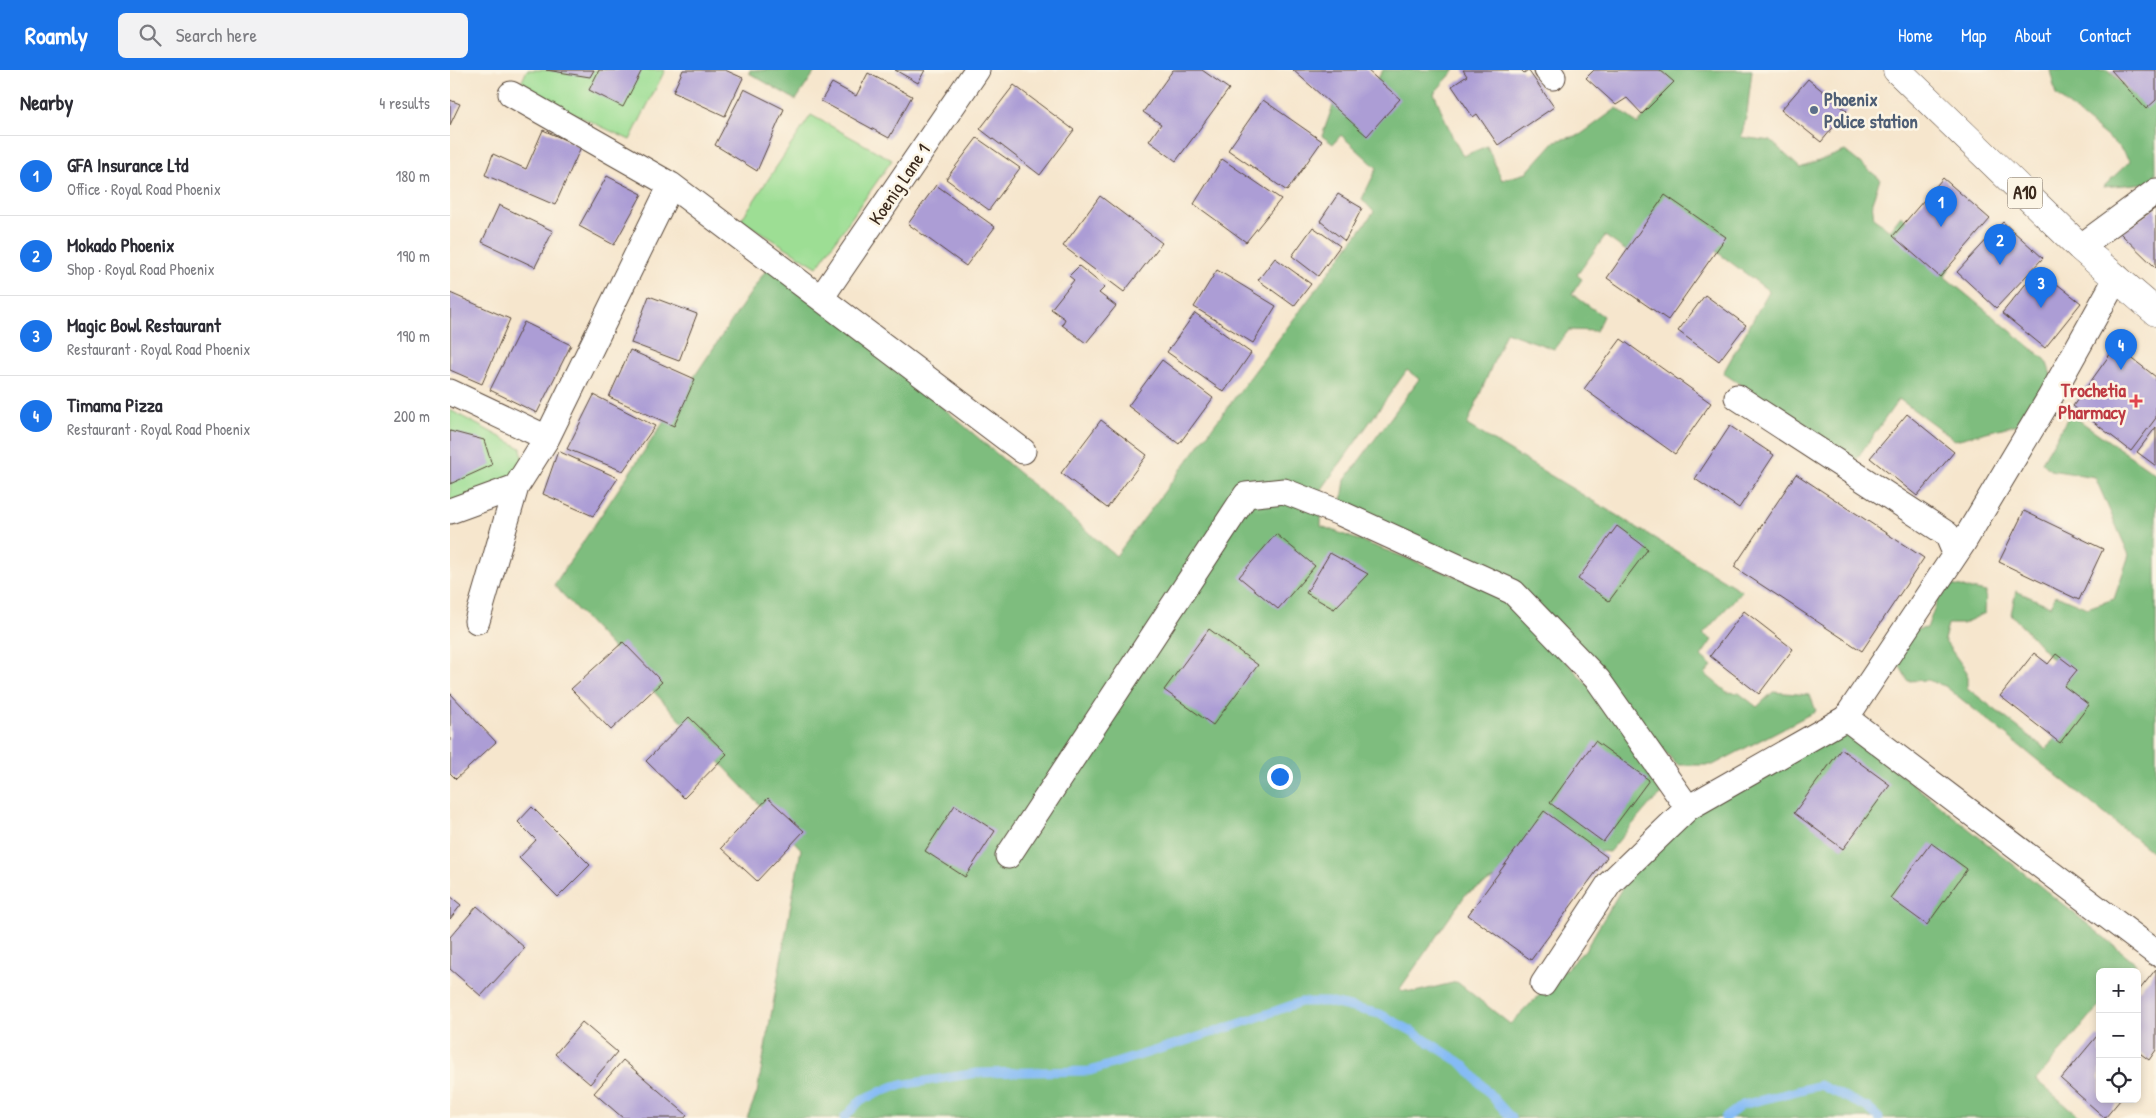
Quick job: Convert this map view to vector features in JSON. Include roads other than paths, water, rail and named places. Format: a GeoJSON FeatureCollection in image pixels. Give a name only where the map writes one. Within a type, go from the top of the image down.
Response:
{"type":"FeatureCollection","features":[{"type":"Feature","properties":{"kind":"main road","name":"A10"},"geometry":{"type":"LineString","coordinates":[[1897,70],[2080,246],[2156,312]]}},
{"type":"Feature","properties":{"kind":"street","name":"Koenig Lane 1"},"geometry":{"type":"LineString","coordinates":[[821,298],[977,70]]}},
{"type":"Feature","properties":{"kind":"street"},"geometry":{"type":"LineString","coordinates":[[511,94],[671,185],[1023,451]]}},
{"type":"Feature","properties":{"kind":"street"},"geometry":{"type":"LineString","coordinates":[[477,621],[516,486],[547,438],[671,185]]}},
{"type":"Feature","properties":{"kind":"street"},"geometry":{"type":"LineString","coordinates":[[2080,246],[2156,190]]}},
{"type":"Feature","properties":{"kind":"street"},"geometry":{"type":"LineString","coordinates":[[1542,984],[1609,884],[1688,808],[1846,718],[1955,553],[2049,399],[2117,277]]}},
{"type":"Feature","properties":{"kind":"street"},"geometry":{"type":"LineString","coordinates":[[450,392],[547,438]]}},
{"type":"Feature","properties":{"kind":"street"},"geometry":{"type":"LineString","coordinates":[[1737,397],[1947,534],[1955,553]]}},
{"type":"Feature","properties":{"kind":"street"},"geometry":{"type":"LineString","coordinates":[[450,511],[516,486]]}},
{"type":"Feature","properties":{"kind":"street"},"geometry":{"type":"LineString","coordinates":[[1008,856],[1246,495],[1284,491],[1340,513],[1512,592],[1598,680],[1688,808]]}},
{"type":"Feature","properties":{"kind":"street"},"geometry":{"type":"LineString","coordinates":[[1846,718],[2156,953]]}},
{"type":"Feature","properties":{"kind":"waterway"},"geometry":{"type":"LineString","coordinates":[[844,1118],[861,1100],[894,1086],[977,1073],[1090,1071],[1230,1027],[1301,1002],[1328,1002],[1380,1014],[1410,1030],[1463,1064],[1511,1118]]}},
{"type":"Feature","properties":{"kind":"waterway"},"geometry":{"type":"LineString","coordinates":[[1725,1118],[1742,1105],[1820,1085],[1868,1108],[1879,1118]]}},
{"type":"Feature","properties":{"kind":"place","name":"Phoenix Police station"},"geometry":{"type":"Point","coordinates":[1814,110]}},
{"type":"Feature","properties":{"kind":"place","name":"GFA Insurance Ltd"},"geometry":{"type":"Point","coordinates":[1941,227]}},
{"type":"Feature","properties":{"kind":"place","name":"Mokado Phoenix"},"geometry":{"type":"Point","coordinates":[2000,265]}},
{"type":"Feature","properties":{"kind":"place","name":"Magic Bowl Restaurant"},"geometry":{"type":"Point","coordinates":[2041,308]}},
{"type":"Feature","properties":{"kind":"place","name":"Timama Pizza"},"geometry":{"type":"Point","coordinates":[2121,370]}},
{"type":"Feature","properties":{"kind":"place","name":"Trochetia Pharmacy"},"geometry":{"type":"Point","coordinates":[2136,401]}}]}
